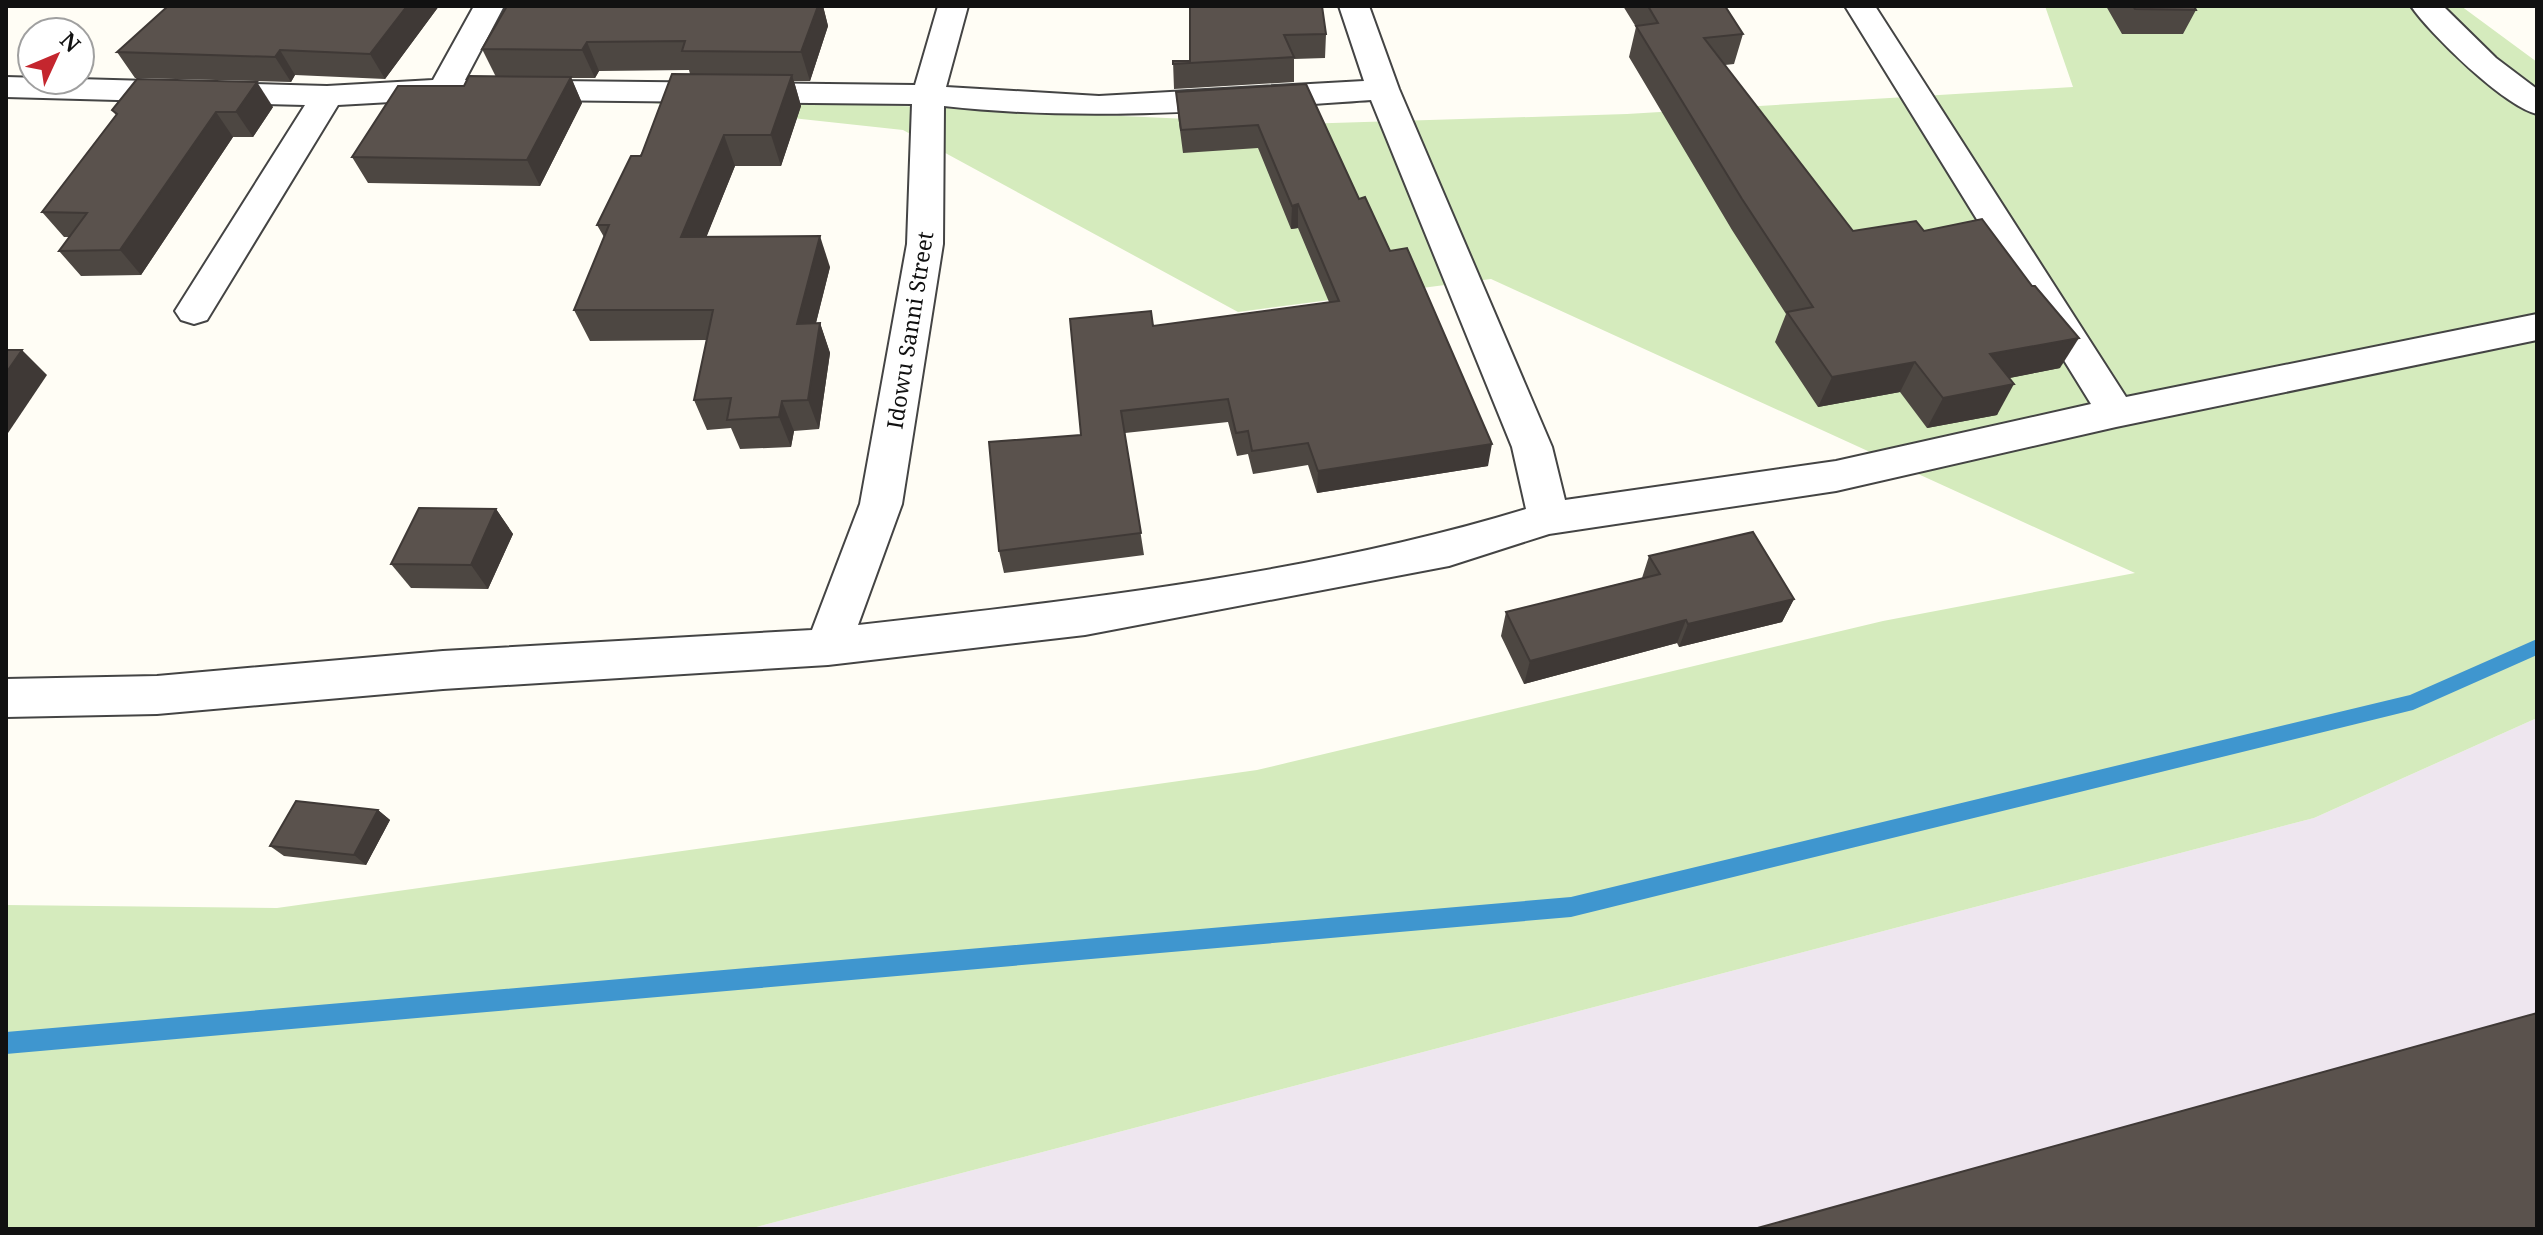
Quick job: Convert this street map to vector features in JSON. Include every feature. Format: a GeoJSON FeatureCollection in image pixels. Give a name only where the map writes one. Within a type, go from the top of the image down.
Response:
{"type":"FeatureCollection","features":[{"type":"Feature","properties":{"kind":"street"},"geometry":{"type":"LineString","coordinates":[[444,89],[489,6]]}},
{"type":"Feature","properties":{"kind":"street","name":"Idowu Sanni Street"},"geometry":{"type":"LineString","coordinates":[[828,647],[881,504],[925,244],[928,95],[953,6]]}},
{"type":"Feature","properties":{"kind":"street"},"geometry":{"type":"LineString","coordinates":[[1354,6],[1383,89],[1532,447],[1549,518]]}},
{"type":"Feature","properties":{"kind":"street"},"geometry":{"type":"LineString","coordinates":[[1860,6],[2116,413]]}},
{"type":"Feature","properties":{"kind":"street"},"geometry":{"type":"LineString","coordinates":[[2426,6],[2485,65],[2537,104]]}},
{"type":"Feature","properties":{"kind":"street"},"geometry":{"type":"LineString","coordinates":[[6,87],[327,96],[444,89],[928,95],[995,104],[1143,106],[1383,89]]}},
{"type":"Feature","properties":{"kind":"street"},"geometry":{"type":"LineString","coordinates":[[194,311],[327,96]]}},
{"type":"Feature","properties":{"kind":"street"},"geometry":{"type":"LineString","coordinates":[[6,698],[157,695],[443,670],[828,647],[1085,617],[1449,549],[1549,518],[1836,476],[2116,413],[2537,327]]}},
{"type":"Feature","properties":{"kind":"shaded area"},"geometry":{"type":"Polygon","coordinates":[[[2537,718],[2537,1229],[749,1229],[2314,818],[2537,718]]]}},
{"type":"Feature","properties":{"kind":"green space"},"geometry":{"type":"Polygon","coordinates":[[[2045,6],[2461,6],[2537,62],[2537,718],[2314,818],[749,1229],[6,1229],[6,905],[277,908],[1257,770],[1883,621],[2135,573],[1491,279],[1238,312],[903,130],[521,89],[1300,124],[1627,114],[2073,87],[2045,6]]]}},
{"type":"Feature","properties":{"kind":"building"},"geometry":{"type":"Polygon","coordinates":[[[168,6],[407,6],[370,54],[280,50],[275,57],[117,52],[168,6]]]}},
{"type":"Feature","properties":{"kind":"building"},"geometry":{"type":"Polygon","coordinates":[[[507,6],[818,6],[801,52],[682,51],[685,41],[587,42],[582,50],[482,49],[507,6]]]}},
{"type":"Feature","properties":{"kind":"building"},"geometry":{"type":"Polygon","coordinates":[[[1190,6],[1322,6],[1326,34],[1284,35],[1294,57],[1173,64],[1173,61],[1190,61],[1190,6]]]}},
{"type":"Feature","properties":{"kind":"building"},"geometry":{"type":"Polygon","coordinates":[[[1648,6],[1725,6],[1743,34],[1704,38],[1853,231],[1916,221],[1924,231],[1982,219],[2032,286],[2079,338],[1990,354],[2014,384],[1943,398],[1915,362],[1832,377],[1787,312],[1813,307],[1742,199],[1636,26],[1658,23],[1648,6]]]}},
{"type":"Feature","properties":{"kind":"building"},"geometry":{"type":"Polygon","coordinates":[[[2133,6],[2194,6],[2196,10],[2135,9],[2133,6]]]}},
{"type":"Feature","properties":{"kind":"building"},"geometry":{"type":"Polygon","coordinates":[[[672,74],[792,75],[771,135],[724,135],[681,237],[820,236],[797,324],[820,323],[808,400],[782,401],[779,417],[727,420],[731,398],[694,400],[713,310],[574,310],[609,225],[597,225],[631,156],[641,156],[672,74]]]}},
{"type":"Feature","properties":{"kind":"building"},"geometry":{"type":"Polygon","coordinates":[[[469,76],[571,77],[527,160],[352,157],[398,86],[464,86],[469,76]]]}},
{"type":"Feature","properties":{"kind":"building"},"geometry":{"type":"Polygon","coordinates":[[[137,79],[257,82],[236,112],[216,112],[120,250],[59,251],[87,213],[42,212],[117,114],[112,110],[137,79]]]}},
{"type":"Feature","properties":{"kind":"building"},"geometry":{"type":"Polygon","coordinates":[[[1306,84],[1359,199],[1365,197],[1390,251],[1407,248],[1492,444],[1318,471],[1308,443],[1252,451],[1248,431],[1236,433],[1228,399],[1121,411],[1141,533],[999,551],[989,442],[1081,435],[1070,319],[1151,311],[1153,326],[1339,301],[1298,204],[1292,206],[1258,125],[1181,130],[1176,92],[1306,84]]]}},
{"type":"Feature","properties":{"kind":"building"},"geometry":{"type":"Polygon","coordinates":[[[6,350],[22,350],[6,373],[6,350]]]}},
{"type":"Feature","properties":{"kind":"building"},"geometry":{"type":"Polygon","coordinates":[[[419,508],[496,509],[471,565],[391,564],[419,508]]]}},
{"type":"Feature","properties":{"kind":"building"},"geometry":{"type":"Polygon","coordinates":[[[1753,532],[1794,599],[1688,624],[1686,620],[1530,661],[1506,612],[1660,574],[1649,556],[1753,532]]]}},
{"type":"Feature","properties":{"kind":"building"},"geometry":{"type":"Polygon","coordinates":[[[296,801],[378,810],[354,855],[270,846],[296,801]]]}},
{"type":"Feature","properties":{"kind":"building"},"geometry":{"type":"Polygon","coordinates":[[[2537,1013],[2537,1229],[1754,1229],[2537,1013]]]}},
{"type":"Feature","properties":{"kind":"waterway"},"geometry":{"type":"LineString","coordinates":[[6,1043],[1571,907],[2413,702],[2537,647]]}}]}
